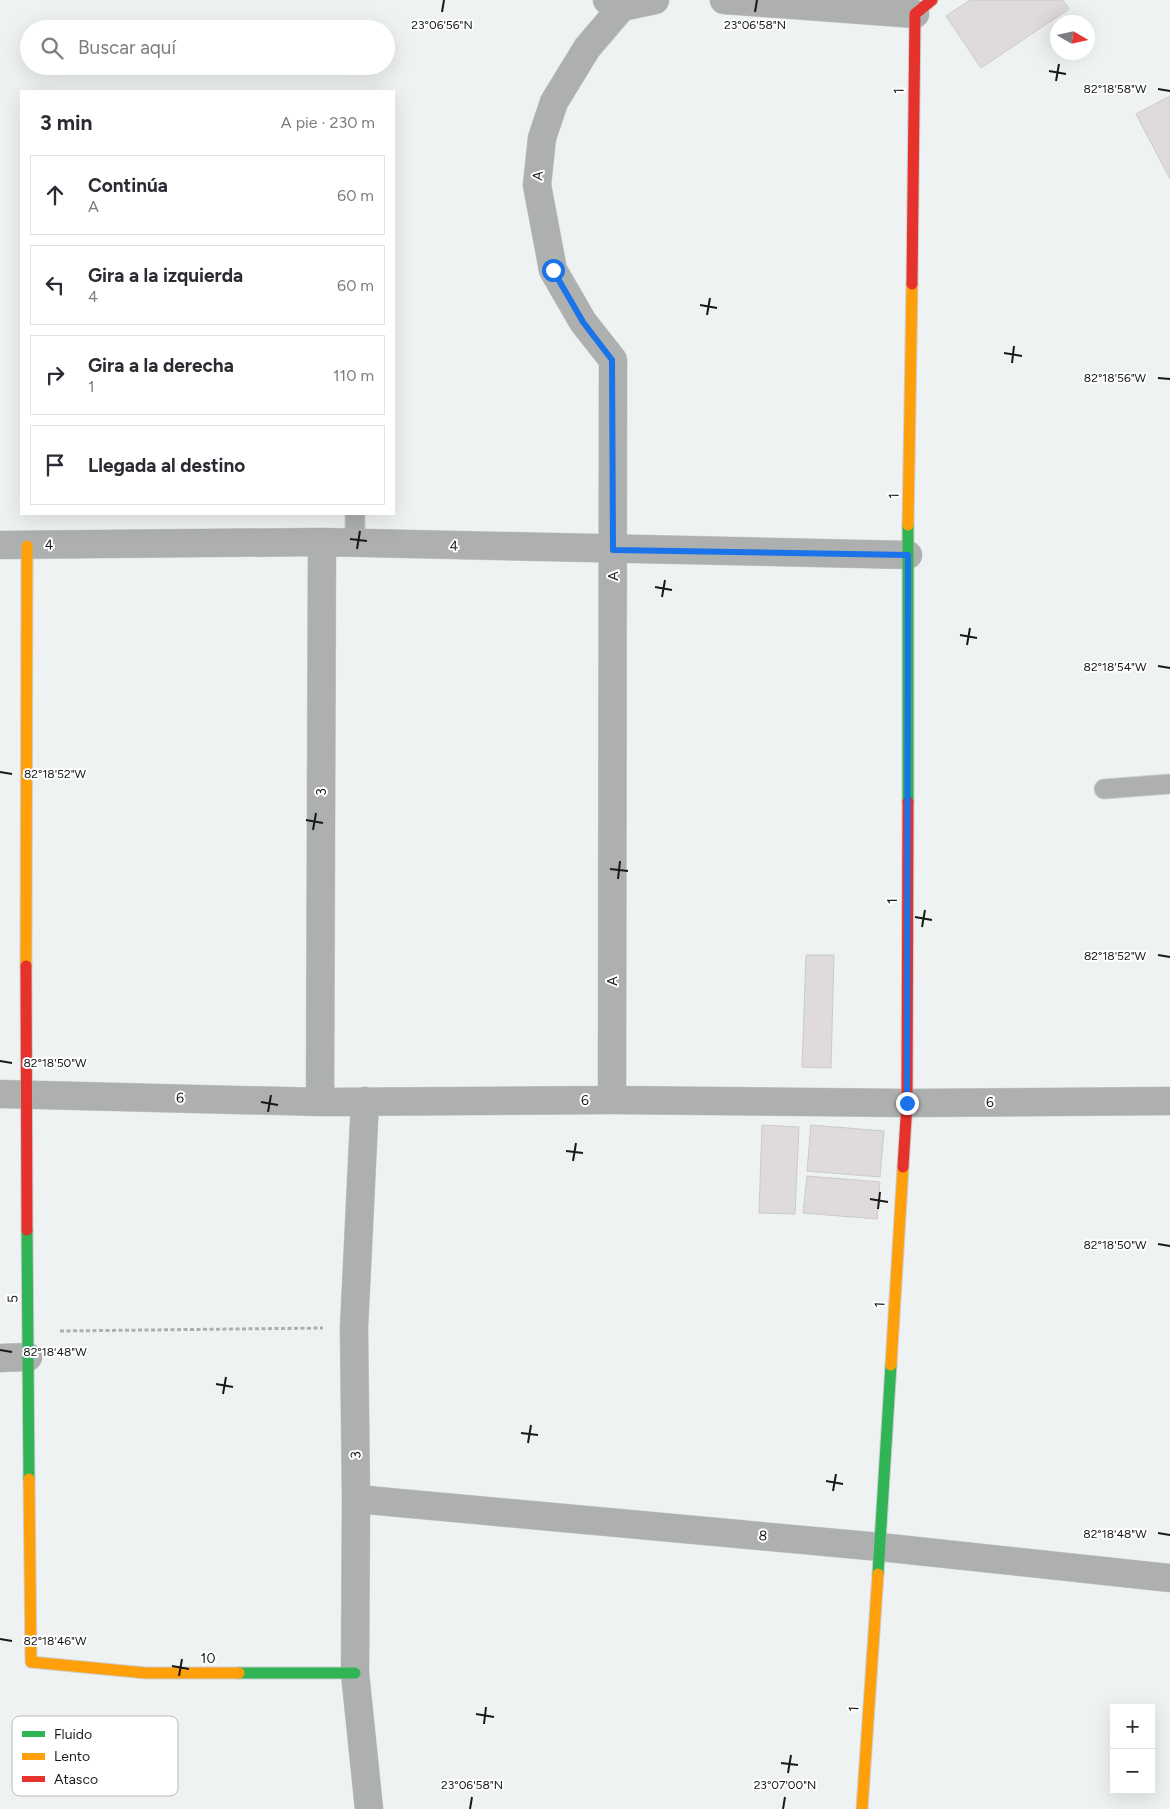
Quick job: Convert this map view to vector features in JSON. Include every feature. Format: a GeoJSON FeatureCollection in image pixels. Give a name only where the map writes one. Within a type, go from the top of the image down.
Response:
{"type":"FeatureCollection","features":[{"type":"Feature","properties":{"kind":"street"},"geometry":{"type":"LineString","coordinates":[[615,4],[654,0]]}},
{"type":"Feature","properties":{"kind":"street"},"geometry":{"type":"LineString","coordinates":[[724,0],[923,7]]}},
{"type":"Feature","properties":{"kind":"street","name":"A"},"geometry":{"type":"LineString","coordinates":[[612,1100],[612,360],[583,322],[553,270],[537,185],[542,138],[554,102],[615,4]]}},
{"type":"Feature","properties":{"kind":"street","name":"1"},"geometry":{"type":"LineString","coordinates":[[862,1809],[907,1103],[908,555],[923,7]]}},
{"type":"Feature","properties":{"kind":"street","name":"4"},"geometry":{"type":"LineString","coordinates":[[0,545],[322,542],[613,550],[908,555]]}},
{"type":"Feature","properties":{"kind":"street","name":"3"},"geometry":{"type":"LineString","coordinates":[[320,1102],[322,542]]}},
{"type":"Feature","properties":{"kind":"street","name":"5"},"geometry":{"type":"LineString","coordinates":[[27,546],[13,1094],[28,1344],[30,1662]]}},
{"type":"Feature","properties":{"kind":"street","name":"6"},"geometry":{"type":"LineString","coordinates":[[13,1094],[320,1102],[365,1100],[907,1103],[1170,1101]]}},
{"type":"Feature","properties":{"kind":"street","name":"3"},"geometry":{"type":"LineString","coordinates":[[365,1100],[354,1328],[356,1499],[355,1673],[369,1809]]}},
{"type":"Feature","properties":{"kind":"street"},"geometry":{"type":"LineString","coordinates":[[0,1358],[28,1344]]}},
{"type":"Feature","properties":{"kind":"street","name":"8"},"geometry":{"type":"LineString","coordinates":[[356,1499],[880,1547],[1170,1578]]}},
{"type":"Feature","properties":{"kind":"street","name":"10"},"geometry":{"type":"LineString","coordinates":[[30,1662],[146,1673],[355,1673]]}},
{"type":"Feature","properties":{"kind":"lane"},"geometry":{"type":"LineString","coordinates":[[355,515],[355,543]]}},
{"type":"Feature","properties":{"kind":"lane"},"geometry":{"type":"LineString","coordinates":[[1104,789],[1170,784]]}},
{"type":"Feature","properties":{"kind":"path"},"geometry":{"type":"LineString","coordinates":[[28,1344],[354,1328]]}},
{"type":"Feature","properties":{"kind":"building"},"geometry":{"type":"Polygon","coordinates":[[[970,0],[1063,0],[1069,9],[1060,15],[1050,15],[1050,22],[981,68],[946,16],[970,0]]]}},
{"type":"Feature","properties":{"kind":"building"},"geometry":{"type":"Polygon","coordinates":[[[1170,96],[1170,179],[1136,114],[1170,96]]]}},
{"type":"Feature","properties":{"kind":"building"},"geometry":{"type":"Polygon","coordinates":[[[806,955],[834,955],[831,1068],[802,1067],[806,955]]]}},
{"type":"Feature","properties":{"kind":"building"},"geometry":{"type":"Polygon","coordinates":[[[762,1125],[799,1127],[795,1214],[759,1213],[762,1125]]]}},
{"type":"Feature","properties":{"kind":"building"},"geometry":{"type":"Polygon","coordinates":[[[811,1125],[884,1131],[880,1177],[807,1171],[811,1125]]]}},
{"type":"Feature","properties":{"kind":"building"},"geometry":{"type":"Polygon","coordinates":[[[807,1176],[880,1182],[877,1219],[803,1213],[807,1176]]]}},
{"type":"Feature","properties":{"kind":"traffic: fast"},"geometry":{"type":"LineString","coordinates":[[908,525],[908,802]]}},
{"type":"Feature","properties":{"kind":"traffic: fast"},"geometry":{"type":"LineString","coordinates":[[27,1230],[29,1479]]}},
{"type":"Feature","properties":{"kind":"traffic: fast"},"geometry":{"type":"LineString","coordinates":[[878,1574],[891,1365]]}},
{"type":"Feature","properties":{"kind":"traffic: fast"},"geometry":{"type":"LineString","coordinates":[[239,1673],[355,1673]]}},
{"type":"Feature","properties":{"kind":"traffic: slow"},"geometry":{"type":"LineString","coordinates":[[908,525],[912,284]]}},
{"type":"Feature","properties":{"kind":"traffic: slow"},"geometry":{"type":"LineString","coordinates":[[26,966],[27,546]]}},
{"type":"Feature","properties":{"kind":"traffic: slow"},"geometry":{"type":"LineString","coordinates":[[891,1365],[903,1167]]}},
{"type":"Feature","properties":{"kind":"traffic: slow"},"geometry":{"type":"LineString","coordinates":[[29,1479],[31,1662],[146,1673],[239,1673]]}},
{"type":"Feature","properties":{"kind":"traffic: slow"},"geometry":{"type":"LineString","coordinates":[[862,1809],[878,1574]]}},
{"type":"Feature","properties":{"kind":"traffic: jam"},"geometry":{"type":"LineString","coordinates":[[912,284],[915,14],[932,0]]}},
{"type":"Feature","properties":{"kind":"traffic: jam"},"geometry":{"type":"LineString","coordinates":[[903,1167],[907,1103],[908,802]]}},
{"type":"Feature","properties":{"kind":"traffic: jam"},"geometry":{"type":"LineString","coordinates":[[26,966],[27,1230]]}},
{"type":"Feature","properties":{"kind":"route"},"geometry":{"type":"LineString","coordinates":[[553,270],[583,322],[612,360],[613,550],[908,555],[907,1103]]}}]}
